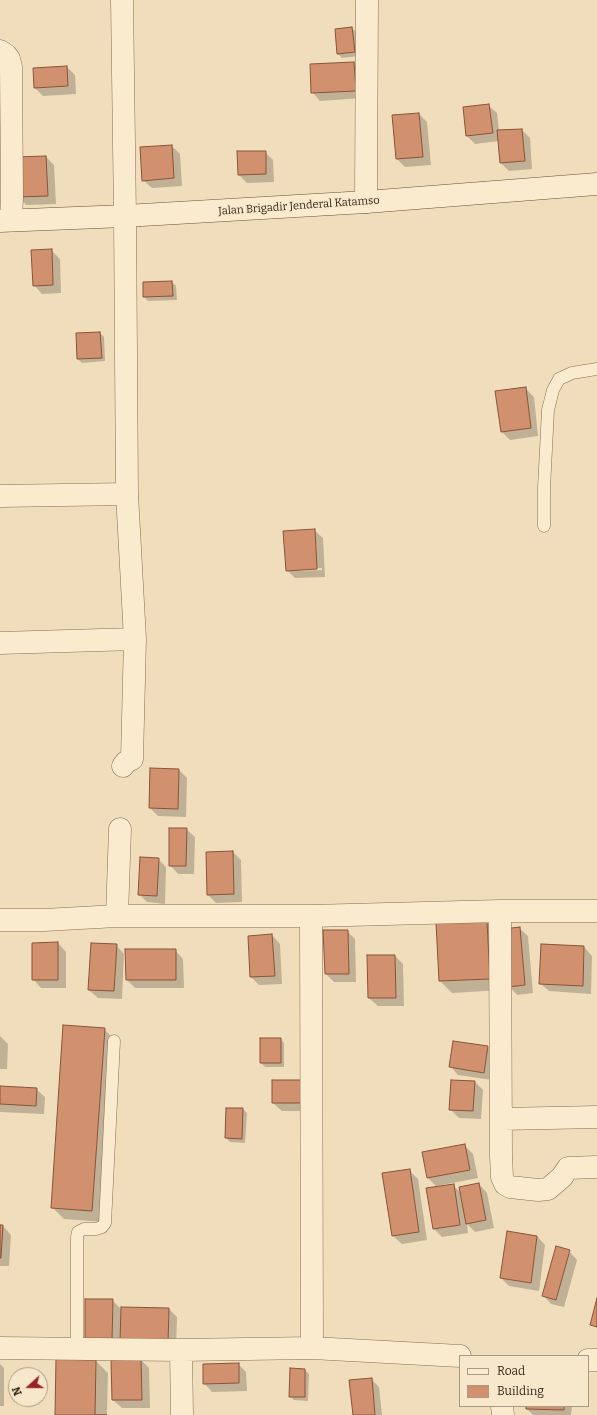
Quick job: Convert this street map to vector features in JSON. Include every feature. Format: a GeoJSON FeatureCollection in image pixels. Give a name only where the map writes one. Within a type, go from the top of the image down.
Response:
{"type":"FeatureCollection","features":[{"type":"Feature","properties":{"kind":"street"},"geometry":{"type":"LineString","coordinates":[[122,0],[127,494],[135,639],[132,759],[126,762],[123,766]]}},
{"type":"Feature","properties":{"kind":"street"},"geometry":{"type":"LineString","coordinates":[[366,202],[367,0]]}},
{"type":"Feature","properties":{"kind":"street"},"geometry":{"type":"LineString","coordinates":[[0,51],[9,59],[11,67],[12,197],[5,220]]}},
{"type":"Feature","properties":{"kind":"street","name":"Jalan Brigadir Jenderal Katamso"},"geometry":{"type":"LineString","coordinates":[[5,220],[125,216],[366,202],[597,184]]}},
{"type":"Feature","properties":{"kind":"street"},"geometry":{"type":"LineString","coordinates":[[0,496],[127,494]]}},
{"type":"Feature","properties":{"kind":"street"},"geometry":{"type":"LineString","coordinates":[[0,643],[135,639]]}},
{"type":"Feature","properties":{"kind":"street"},"geometry":{"type":"LineString","coordinates":[[117,916],[120,829]]}},
{"type":"Feature","properties":{"kind":"street"},"geometry":{"type":"LineString","coordinates":[[0,920],[117,916],[311,916],[500,911],[597,911]]}},
{"type":"Feature","properties":{"kind":"street"},"geometry":{"type":"LineString","coordinates":[[500,911],[502,1177],[505,1184],[510,1187],[538,1190],[548,1189],[562,1177],[568,1168],[597,1167]]}},
{"type":"Feature","properties":{"kind":"street"},"geometry":{"type":"LineString","coordinates":[[311,916],[312,1348]]}},
{"type":"Feature","properties":{"kind":"street"},"geometry":{"type":"LineString","coordinates":[[501,1119],[597,1117]]}},
{"type":"Feature","properties":{"kind":"street"},"geometry":{"type":"LineString","coordinates":[[0,1348],[181,1350],[312,1348],[459,1356]]}},
{"type":"Feature","properties":{"kind":"street"},"geometry":{"type":"LineString","coordinates":[[181,1350],[182,1415]]}},
{"type":"Feature","properties":{"kind":"lane"},"geometry":{"type":"LineString","coordinates":[[544,526],[544,488],[548,410],[553,390],[559,379],[565,376],[572,373],[597,370]]}},
{"type":"Feature","properties":{"kind":"lane"},"geometry":{"type":"LineString","coordinates":[[77,1349],[77,1237],[78,1232],[84,1229],[96,1229],[102,1227],[105,1223],[114,1041]]}},
{"type":"Feature","properties":{"kind":"building"},"geometry":{"type":"Polygon","coordinates":[[[352,27],[355,52],[337,54],[335,29],[352,27]]]}},
{"type":"Feature","properties":{"kind":"building"},"geometry":{"type":"Polygon","coordinates":[[[354,62],[356,91],[311,93],[310,64],[354,62]]]}},
{"type":"Feature","properties":{"kind":"building"},"geometry":{"type":"Polygon","coordinates":[[[67,66],[68,86],[34,88],[33,68],[67,66]]]}},
{"type":"Feature","properties":{"kind":"building"},"geometry":{"type":"Polygon","coordinates":[[[489,104],[493,133],[466,136],[463,107],[489,104]]]}},
{"type":"Feature","properties":{"kind":"building"},"geometry":{"type":"Polygon","coordinates":[[[419,113],[423,157],[396,159],[392,115],[419,113]]]}},
{"type":"Feature","properties":{"kind":"building"},"geometry":{"type":"Polygon","coordinates":[[[522,129],[525,161],[500,163],[497,130],[522,129]]]}},
{"type":"Feature","properties":{"kind":"building"},"geometry":{"type":"Polygon","coordinates":[[[172,145],[174,178],[142,181],[140,147],[172,145]]]}},
{"type":"Feature","properties":{"kind":"building"},"geometry":{"type":"Polygon","coordinates":[[[237,151],[266,151],[266,174],[238,175],[237,151]]]}},
{"type":"Feature","properties":{"kind":"building"},"geometry":{"type":"Polygon","coordinates":[[[46,156],[48,196],[17,197],[15,157],[46,156]]]}},
{"type":"Feature","properties":{"kind":"building"},"geometry":{"type":"Polygon","coordinates":[[[52,249],[53,285],[33,286],[31,250],[52,249]]]}},
{"type":"Feature","properties":{"kind":"building"},"geometry":{"type":"Polygon","coordinates":[[[172,281],[173,296],[143,297],[143,282],[172,281]]]}},
{"type":"Feature","properties":{"kind":"building"},"geometry":{"type":"Polygon","coordinates":[[[100,332],[102,358],[77,359],[76,333],[100,332]]]}},
{"type":"Feature","properties":{"kind":"building"},"geometry":{"type":"Polygon","coordinates":[[[526,387],[531,428],[501,432],[495,391],[526,387]]]}},
{"type":"Feature","properties":{"kind":"building"},"geometry":{"type":"Polygon","coordinates":[[[315,529],[317,569],[286,571],[283,531],[315,529]]]}},
{"type":"Feature","properties":{"kind":"building"},"geometry":{"type":"Polygon","coordinates":[[[150,768],[179,769],[178,809],[149,808],[150,768]]]}},
{"type":"Feature","properties":{"kind":"building"},"geometry":{"type":"Polygon","coordinates":[[[169,828],[187,828],[186,866],[169,866],[169,828]]]}},
{"type":"Feature","properties":{"kind":"building"},"geometry":{"type":"Polygon","coordinates":[[[233,851],[234,894],[207,895],[206,852],[233,851]]]}},
{"type":"Feature","properties":{"kind":"building"},"geometry":{"type":"Polygon","coordinates":[[[140,857],[159,858],[157,896],[138,895],[140,857]]]}},
{"type":"Feature","properties":{"kind":"building"},"geometry":{"type":"Polygon","coordinates":[[[487,921],[490,979],[439,981],[436,923],[487,921]]]}},
{"type":"Feature","properties":{"kind":"building"},"geometry":{"type":"Polygon","coordinates":[[[520,927],[525,985],[508,987],[503,929],[520,927]]]}},
{"type":"Feature","properties":{"kind":"building"},"geometry":{"type":"Polygon","coordinates":[[[323,930],[348,930],[349,974],[325,974],[323,930]]]}},
{"type":"Feature","properties":{"kind":"building"},"geometry":{"type":"Polygon","coordinates":[[[272,934],[275,976],[250,977],[248,936],[272,934]]]}},
{"type":"Feature","properties":{"kind":"building"},"geometry":{"type":"Polygon","coordinates":[[[58,942],[58,980],[32,980],[32,943],[58,942]]]}},
{"type":"Feature","properties":{"kind":"building"},"geometry":{"type":"Polygon","coordinates":[[[91,943],[117,944],[114,991],[88,990],[91,943]]]}},
{"type":"Feature","properties":{"kind":"building"},"geometry":{"type":"Polygon","coordinates":[[[541,944],[584,946],[583,986],[539,984],[541,944]]]}},
{"type":"Feature","properties":{"kind":"building"},"geometry":{"type":"Polygon","coordinates":[[[125,949],[176,949],[176,980],[126,980],[125,949]]]}},
{"type":"Feature","properties":{"kind":"building"},"geometry":{"type":"Polygon","coordinates":[[[367,955],[395,955],[396,998],[368,998],[367,955]]]}},
{"type":"Feature","properties":{"kind":"building"},"geometry":{"type":"Polygon","coordinates":[[[63,1025],[105,1028],[92,1211],[51,1208],[63,1025]]]}},
{"type":"Feature","properties":{"kind":"building"},"geometry":{"type":"Polygon","coordinates":[[[260,1038],[281,1038],[281,1063],[260,1063],[260,1038]]]}},
{"type":"Feature","properties":{"kind":"building"},"geometry":{"type":"Polygon","coordinates":[[[453,1041],[488,1046],[484,1073],[449,1067],[453,1041]]]}},
{"type":"Feature","properties":{"kind":"building"},"geometry":{"type":"Polygon","coordinates":[[[272,1080],[307,1080],[308,1103],[272,1103],[272,1080]]]}},
{"type":"Feature","properties":{"kind":"building"},"geometry":{"type":"Polygon","coordinates":[[[451,1080],[475,1081],[473,1111],[449,1110],[451,1080]]]}},
{"type":"Feature","properties":{"kind":"building"},"geometry":{"type":"Polygon","coordinates":[[[0,1086],[37,1088],[36,1106],[0,1104],[0,1086]]]}},
{"type":"Feature","properties":{"kind":"building"},"geometry":{"type":"Polygon","coordinates":[[[226,1108],[243,1108],[242,1139],[225,1138],[226,1108]]]}},
{"type":"Feature","properties":{"kind":"building"},"geometry":{"type":"Polygon","coordinates":[[[465,1144],[470,1170],[427,1178],[422,1152],[465,1144]]]}},
{"type":"Feature","properties":{"kind":"building"},"geometry":{"type":"Polygon","coordinates":[[[410,1169],[419,1232],[392,1236],[382,1173],[410,1169]]]}},
{"type":"Feature","properties":{"kind":"building"},"geometry":{"type":"Polygon","coordinates":[[[479,1183],[486,1220],[466,1224],[459,1187],[479,1183]]]}},
{"type":"Feature","properties":{"kind":"building"},"geometry":{"type":"Polygon","coordinates":[[[454,1184],[460,1225],[433,1229],[426,1188],[454,1184]]]}},
{"type":"Feature","properties":{"kind":"building"},"geometry":{"type":"Polygon","coordinates":[[[0,1225],[3,1225],[1,1258],[0,1258],[0,1225]]]}},
{"type":"Feature","properties":{"kind":"building"},"geometry":{"type":"Polygon","coordinates":[[[507,1231],[537,1236],[531,1283],[500,1278],[507,1231]]]}},
{"type":"Feature","properties":{"kind":"building"},"geometry":{"type":"Polygon","coordinates":[[[556,1246],[570,1250],[556,1300],[542,1296],[556,1246]]]}},
{"type":"Feature","properties":{"kind":"building"},"geometry":{"type":"Polygon","coordinates":[[[597,1298],[597,1327],[590,1325],[597,1298]]]}},
{"type":"Feature","properties":{"kind":"building"},"geometry":{"type":"Polygon","coordinates":[[[85,1299],[113,1299],[112,1340],[85,1339],[85,1299]]]}},
{"type":"Feature","properties":{"kind":"building"},"geometry":{"type":"Polygon","coordinates":[[[121,1307],[169,1308],[168,1344],[120,1342],[121,1307]]]}},
{"type":"Feature","properties":{"kind":"building"},"geometry":{"type":"Polygon","coordinates":[[[56,1359],[96,1360],[95,1415],[55,1415],[56,1359]]]}},
{"type":"Feature","properties":{"kind":"building"},"geometry":{"type":"Polygon","coordinates":[[[141,1359],[142,1400],[112,1400],[111,1360],[141,1359]]]}},
{"type":"Feature","properties":{"kind":"building"},"geometry":{"type":"Polygon","coordinates":[[[239,1363],[239,1383],[203,1384],[203,1364],[239,1363]]]}},
{"type":"Feature","properties":{"kind":"building"},"geometry":{"type":"Polygon","coordinates":[[[290,1368],[305,1369],[305,1397],[289,1397],[290,1368]]]}},
{"type":"Feature","properties":{"kind":"building"},"geometry":{"type":"Polygon","coordinates":[[[372,1378],[375,1415],[353,1415],[349,1380],[372,1378]]]}},
{"type":"Feature","properties":{"kind":"building"},"geometry":{"type":"Polygon","coordinates":[[[526,1407],[564,1407],[564,1410],[526,1409],[526,1407]]]}}]}
